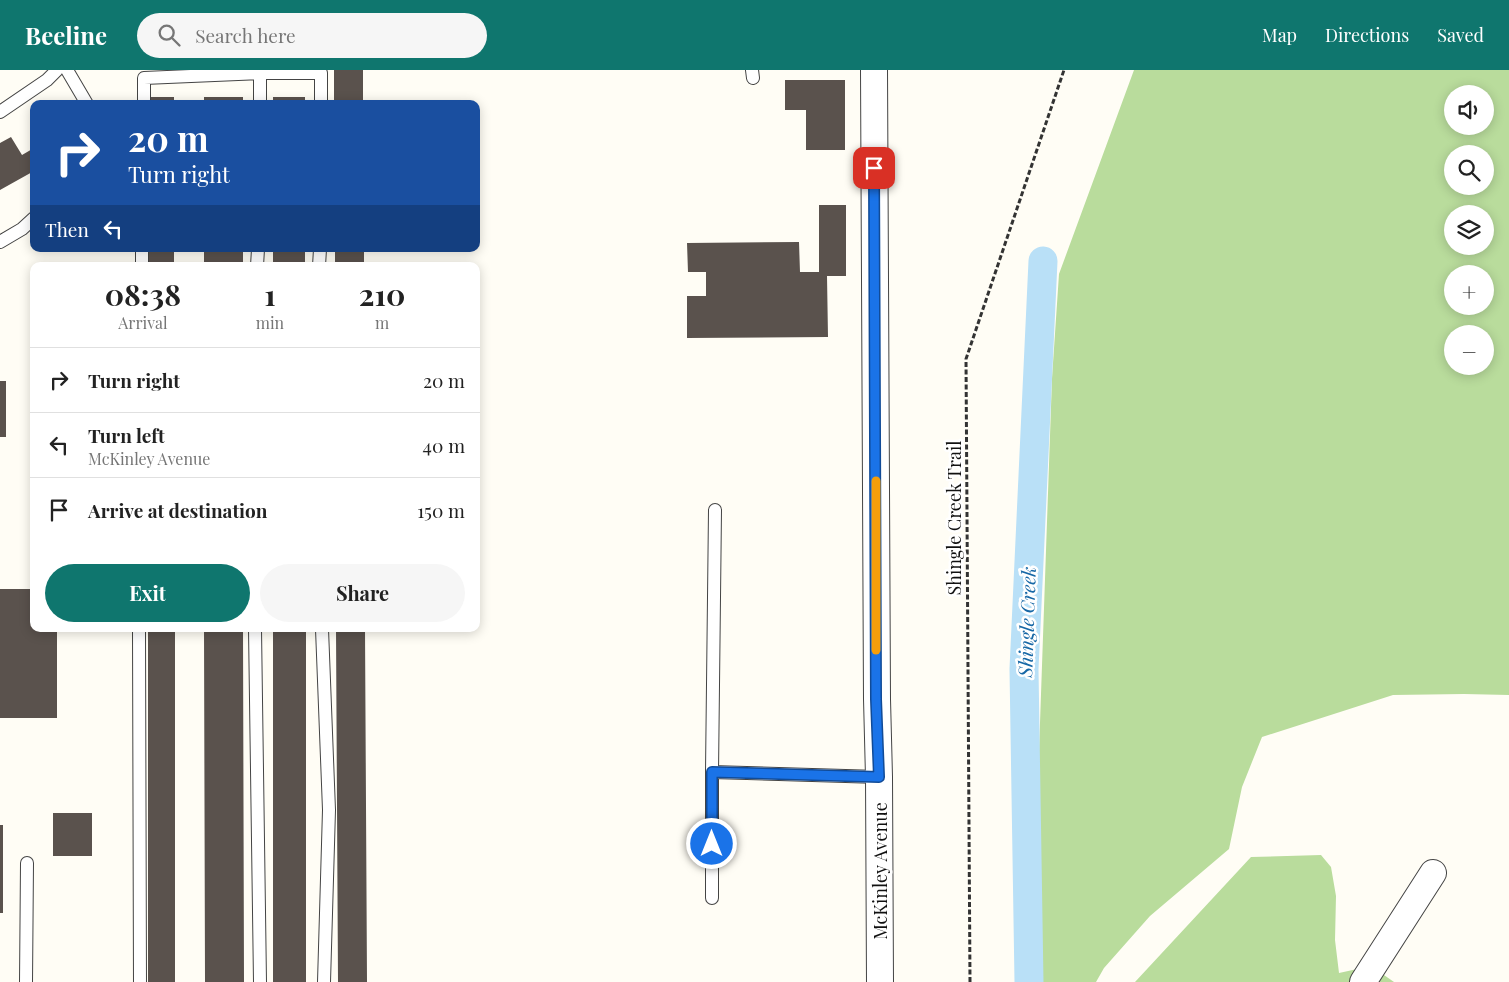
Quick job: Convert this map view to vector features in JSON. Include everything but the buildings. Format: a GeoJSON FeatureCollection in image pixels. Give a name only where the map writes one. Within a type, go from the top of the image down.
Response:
{"type":"FeatureCollection","features":[{"type":"Feature","properties":{"kind":"street","name":"McKinley Avenue"},"geometry":{"type":"LineString","coordinates":[[874,70],[876,699],[879,777],[880,982]]}},
{"type":"Feature","properties":{"kind":"street"},"geometry":{"type":"LineString","coordinates":[[1363,982],[1433,873]]}},
{"type":"Feature","properties":{"kind":"lane"},"geometry":{"type":"LineString","coordinates":[[0,112],[47,80],[57,70]]}},
{"type":"Feature","properties":{"kind":"lane"},"geometry":{"type":"LineString","coordinates":[[67,70],[85,100]]}},
{"type":"Feature","properties":{"kind":"lane"},"geometry":{"type":"LineString","coordinates":[[260,72],[260,100]]}},
{"type":"Feature","properties":{"kind":"lane"},"geometry":{"type":"LineString","coordinates":[[144,100],[144,78],[260,72],[321,74],[321,100]]}},
{"type":"Feature","properties":{"kind":"lane"},"geometry":{"type":"LineString","coordinates":[[0,242],[22,229],[30,222]]}},
{"type":"Feature","properties":{"kind":"lane"},"geometry":{"type":"LineString","coordinates":[[712,898],[715,510]]}},
{"type":"Feature","properties":{"kind":"lane"},"geometry":{"type":"LineString","coordinates":[[139,632],[140,982]]}},
{"type":"Feature","properties":{"kind":"lane"},"geometry":{"type":"LineString","coordinates":[[255,632],[260,982]]}},
{"type":"Feature","properties":{"kind":"lane"},"geometry":{"type":"LineString","coordinates":[[322,632],[329,810],[324,982]]}},
{"type":"Feature","properties":{"kind":"lane"},"geometry":{"type":"LineString","coordinates":[[712,772],[879,777]]}},
{"type":"Feature","properties":{"kind":"lane"},"geometry":{"type":"LineString","coordinates":[[26,982],[27,863]]}},
{"type":"Feature","properties":{"kind":"path","name":"Shingle Creek Trail"},"geometry":{"type":"LineString","coordinates":[[970,982],[966,359],[1064,70]]}},
{"type":"Feature","properties":{"kind":"green space"},"geometry":{"type":"Polygon","coordinates":[[[1134,70],[1509,70],[1509,695],[1393,695],[1262,737],[1242,787],[1229,849],[1150,916],[1104,968],[1096,982],[1031,982],[1052,378],[1059,274],[1134,70]]]}},
{"type":"Feature","properties":{"kind":"green space"},"geometry":{"type":"Polygon","coordinates":[[[1321,855],[1331,867],[1336,896],[1335,940],[1339,973],[1371,966],[1394,982],[1135,982],[1251,857],[1321,855]]]}},
{"type":"Feature","properties":{"kind":"waterway","name":"Shingle Creek"},"geometry":{"type":"LineString","coordinates":[[1029,982],[1024,669],[1043,261]]}},
{"type":"Feature","properties":{"kind":"slow traffic"},"geometry":{"type":"LineString","coordinates":[[876,481],[876,650]]}},
{"type":"Feature","properties":{"kind":"route"},"geometry":{"type":"LineString","coordinates":[[712,844],[712,772],[879,777],[876,699],[874,168]]}}]}
